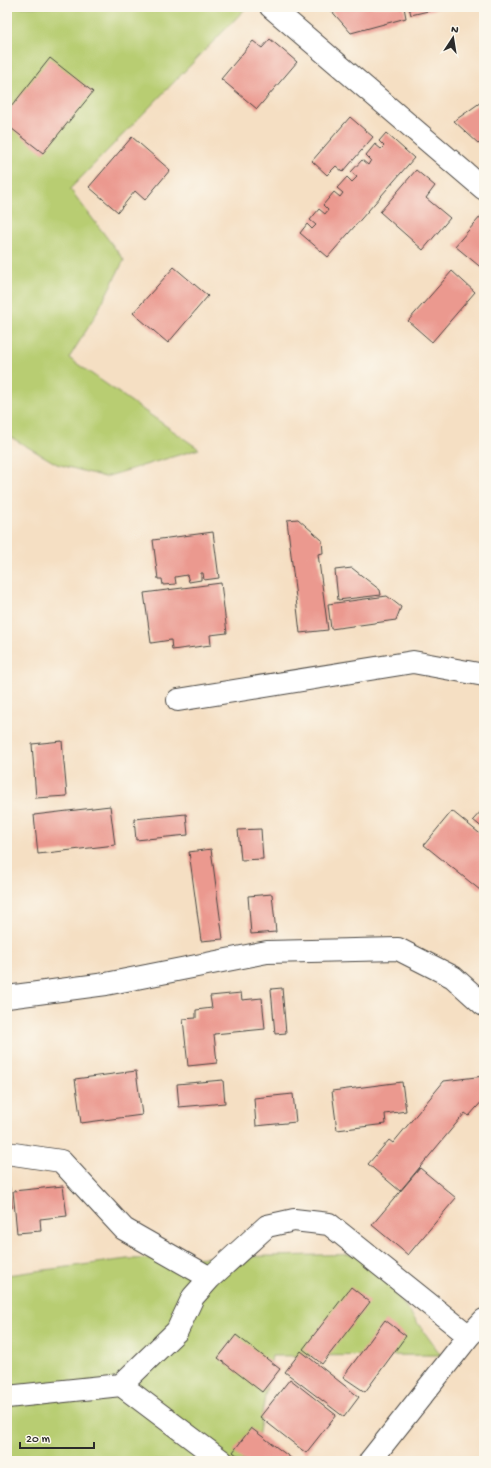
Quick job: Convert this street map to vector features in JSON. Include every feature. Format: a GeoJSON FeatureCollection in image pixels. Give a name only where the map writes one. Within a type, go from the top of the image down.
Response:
{"type":"FeatureCollection","features":[{"type":"Feature","properties":{"kind":"street"},"geometry":{"type":"LineString","coordinates":[[271,7],[484,190]]}},
{"type":"Feature","properties":{"kind":"street"},"geometry":{"type":"LineString","coordinates":[[178,700],[413,662],[484,675]]}},
{"type":"Feature","properties":{"kind":"street"},"geometry":{"type":"LineString","coordinates":[[7,997],[106,984],[267,952],[398,949],[453,977],[484,1005]]}},
{"type":"Feature","properties":{"kind":"street"},"geometry":{"type":"LineString","coordinates":[[7,1153],[61,1160],[124,1229],[210,1278]]}},
{"type":"Feature","properties":{"kind":"street"},"geometry":{"type":"LineString","coordinates":[[7,1397],[121,1386],[177,1331],[193,1297],[210,1278],[267,1226],[294,1220],[328,1224],[469,1336]]}},
{"type":"Feature","properties":{"kind":"street"},"geometry":{"type":"LineString","coordinates":[[370,1461],[469,1336],[484,1320]]}},
{"type":"Feature","properties":{"kind":"street"},"geometry":{"type":"LineString","coordinates":[[121,1386],[222,1461]]}},
{"type":"Feature","properties":{"kind":"green space"},"geometry":{"type":"Polygon","coordinates":[[[7,7],[247,7],[70,189],[124,260],[94,318],[69,358],[199,449],[105,477],[57,464],[7,435],[7,7]]]}},
{"type":"Feature","properties":{"kind":"green space"},"geometry":{"type":"Polygon","coordinates":[[[367,1254],[441,1355],[272,1356],[254,1461],[7,1461],[7,1275],[127,1259],[367,1254]]]}},
{"type":"Feature","properties":{"kind":"building"},"geometry":{"type":"Polygon","coordinates":[[[328,7],[404,7],[406,18],[351,33],[328,7]]]}},
{"type":"Feature","properties":{"kind":"building"},"geometry":{"type":"Polygon","coordinates":[[[409,7],[441,7],[441,8],[411,15],[409,7]]]}},
{"type":"Feature","properties":{"kind":"building"},"geometry":{"type":"Polygon","coordinates":[[[270,39],[297,62],[257,109],[221,79],[253,41],[262,48],[270,39]]]}},
{"type":"Feature","properties":{"kind":"building"},"geometry":{"type":"Polygon","coordinates":[[[50,58],[93,92],[43,153],[7,125],[7,112],[50,58]]]}},
{"type":"Feature","properties":{"kind":"building"},"geometry":{"type":"Polygon","coordinates":[[[484,100],[484,140],[479,144],[454,121],[484,100]]]}},
{"type":"Feature","properties":{"kind":"building"},"geometry":{"type":"Polygon","coordinates":[[[350,117],[373,137],[343,172],[336,166],[327,175],[312,161],[350,117]]]}},
{"type":"Feature","properties":{"kind":"building"},"geometry":{"type":"Polygon","coordinates":[[[386,133],[414,158],[328,257],[300,233],[307,224],[312,229],[316,225],[310,220],[319,209],[325,214],[328,210],[323,205],[334,192],[340,197],[343,193],[337,188],[347,177],[352,182],[357,177],[351,172],[362,160],[368,165],[371,160],[366,155],[375,144],[381,149],[384,146],[379,141],[386,133]]]}},
{"type":"Feature","properties":{"kind":"building"},"geometry":{"type":"Polygon","coordinates":[[[132,137],[170,170],[145,200],[135,191],[118,212],[89,187],[132,137]]]}},
{"type":"Feature","properties":{"kind":"building"},"geometry":{"type":"Polygon","coordinates":[[[416,170],[435,186],[426,198],[450,218],[423,250],[380,212],[416,170]]]}},
{"type":"Feature","properties":{"kind":"building"},"geometry":{"type":"Polygon","coordinates":[[[481,216],[484,219],[484,270],[455,246],[481,216]]]}},
{"type":"Feature","properties":{"kind":"building"},"geometry":{"type":"Polygon","coordinates":[[[174,267],[208,296],[168,343],[133,313],[174,267]]]}},
{"type":"Feature","properties":{"kind":"building"},"geometry":{"type":"Polygon","coordinates":[[[452,271],[475,292],[432,342],[408,321],[452,271]]]}},
{"type":"Feature","properties":{"kind":"building"},"geometry":{"type":"Polygon","coordinates":[[[298,519],[322,540],[323,553],[318,554],[328,630],[300,633],[287,520],[298,519]]]}},
{"type":"Feature","properties":{"kind":"building"},"geometry":{"type":"Polygon","coordinates":[[[213,532],[219,578],[204,580],[203,573],[201,573],[201,580],[189,582],[187,575],[175,577],[176,584],[163,585],[162,579],[158,579],[153,540],[213,532]]]}},
{"type":"Feature","properties":{"kind":"building"},"geometry":{"type":"Polygon","coordinates":[[[352,568],[380,590],[381,595],[338,600],[335,570],[352,568]]]}},
{"type":"Feature","properties":{"kind":"building"},"geometry":{"type":"Polygon","coordinates":[[[221,583],[227,633],[210,635],[211,645],[172,650],[171,640],[151,643],[144,593],[221,583]]]}},
{"type":"Feature","properties":{"kind":"building"},"geometry":{"type":"Polygon","coordinates":[[[387,596],[401,607],[396,620],[331,629],[328,604],[387,596]]]}},
{"type":"Feature","properties":{"kind":"building"},"geometry":{"type":"Polygon","coordinates":[[[62,741],[67,796],[36,798],[32,744],[62,741]]]}},
{"type":"Feature","properties":{"kind":"building"},"geometry":{"type":"Polygon","coordinates":[[[110,806],[115,845],[38,854],[34,815],[110,806]]]}},
{"type":"Feature","properties":{"kind":"building"},"geometry":{"type":"Polygon","coordinates":[[[484,808],[484,829],[473,820],[484,808]]]}},
{"type":"Feature","properties":{"kind":"building"},"geometry":{"type":"Polygon","coordinates":[[[452,811],[484,837],[484,885],[480,890],[424,845],[452,811]]]}},
{"type":"Feature","properties":{"kind":"building"},"geometry":{"type":"Polygon","coordinates":[[[186,814],[188,835],[136,840],[134,819],[186,814]]]}},
{"type":"Feature","properties":{"kind":"building"},"geometry":{"type":"Polygon","coordinates":[[[261,829],[263,859],[241,860],[238,830],[261,829]]]}},
{"type":"Feature","properties":{"kind":"building"},"geometry":{"type":"Polygon","coordinates":[[[211,849],[223,939],[201,941],[189,852],[211,849]]]}},
{"type":"Feature","properties":{"kind":"building"},"geometry":{"type":"Polygon","coordinates":[[[272,894],[276,932],[251,934],[248,896],[272,894]]]}},
{"type":"Feature","properties":{"kind":"building"},"geometry":{"type":"Polygon","coordinates":[[[282,988],[286,1033],[275,1034],[271,989],[282,988]]]}},
{"type":"Feature","properties":{"kind":"building"},"geometry":{"type":"Polygon","coordinates":[[[241,993],[242,1000],[262,998],[265,1029],[214,1034],[217,1063],[188,1066],[183,1019],[196,1018],[196,1010],[212,1008],[210,996],[241,993]]]}},
{"type":"Feature","properties":{"kind":"building"},"geometry":{"type":"Polygon","coordinates":[[[136,1071],[142,1115],[81,1123],[75,1079],[136,1071]]]}},
{"type":"Feature","properties":{"kind":"building"},"geometry":{"type":"Polygon","coordinates":[[[484,1076],[484,1099],[469,1116],[465,1113],[400,1191],[368,1164],[389,1140],[393,1143],[444,1081],[484,1076]]]}},
{"type":"Feature","properties":{"kind":"building"},"geometry":{"type":"Polygon","coordinates":[[[223,1080],[225,1103],[179,1107],[177,1084],[223,1080]]]}},
{"type":"Feature","properties":{"kind":"building"},"geometry":{"type":"Polygon","coordinates":[[[402,1082],[406,1111],[385,1114],[386,1124],[337,1130],[332,1091],[402,1082]]]}},
{"type":"Feature","properties":{"kind":"building"},"geometry":{"type":"Polygon","coordinates":[[[293,1094],[296,1122],[256,1126],[254,1098],[293,1094]]]}},
{"type":"Feature","properties":{"kind":"building"},"geometry":{"type":"Polygon","coordinates":[[[420,1168],[456,1198],[408,1255],[372,1225],[420,1168]]]}},
{"type":"Feature","properties":{"kind":"building"},"geometry":{"type":"Polygon","coordinates":[[[7,1181],[9,1181],[12,1208],[7,1208],[7,1181]]]}},
{"type":"Feature","properties":{"kind":"building"},"geometry":{"type":"Polygon","coordinates":[[[63,1186],[67,1216],[40,1219],[41,1231],[17,1233],[13,1191],[63,1186]]]}},
{"type":"Feature","properties":{"kind":"building"},"geometry":{"type":"Polygon","coordinates":[[[351,1287],[370,1302],[322,1364],[303,1349],[351,1287]]]}},
{"type":"Feature","properties":{"kind":"building"},"geometry":{"type":"Polygon","coordinates":[[[385,1320],[406,1336],[365,1392],[343,1377],[385,1320]]]}},
{"type":"Feature","properties":{"kind":"building"},"geometry":{"type":"Polygon","coordinates":[[[236,1335],[280,1369],[262,1392],[218,1358],[236,1335]]]}},
{"type":"Feature","properties":{"kind":"building"},"geometry":{"type":"Polygon","coordinates":[[[301,1351],[359,1397],[344,1417],[285,1372],[301,1351]]]}},
{"type":"Feature","properties":{"kind":"building"},"geometry":{"type":"Polygon","coordinates":[[[290,1379],[336,1415],[306,1453],[260,1417],[290,1379]]]}},
{"type":"Feature","properties":{"kind":"building"},"geometry":{"type":"Polygon","coordinates":[[[251,1428],[295,1461],[244,1461],[233,1452],[251,1428]]]}}]}
